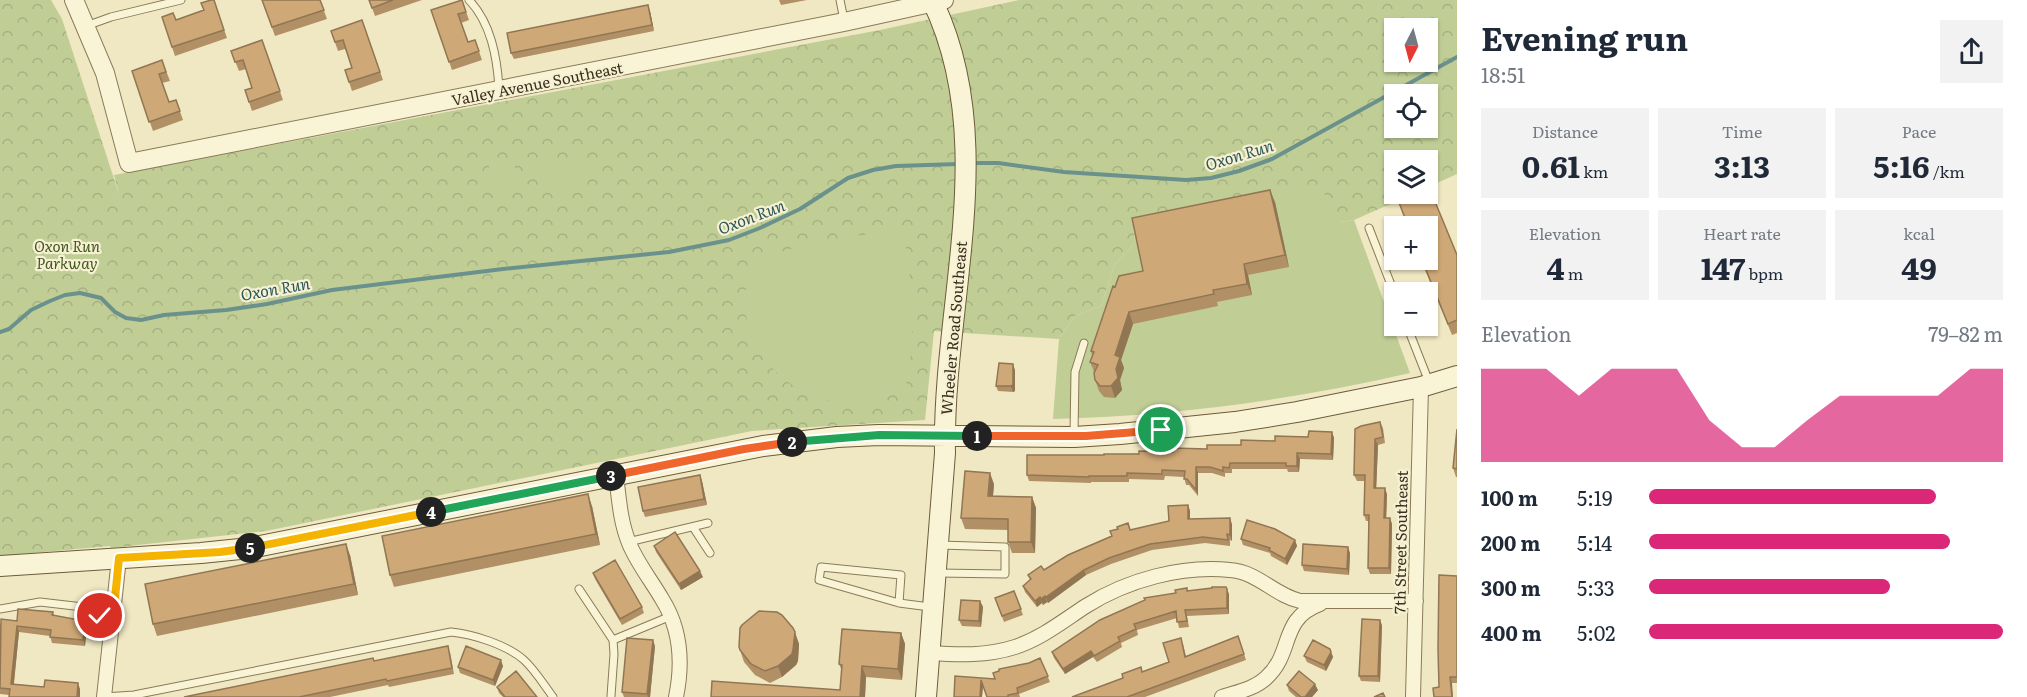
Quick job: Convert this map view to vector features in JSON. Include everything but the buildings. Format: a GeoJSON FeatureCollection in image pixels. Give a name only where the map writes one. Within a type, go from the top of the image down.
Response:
{"type":"FeatureCollection","features":[{"type":"Feature","properties":{"kind":"main road","name":"Wheeler Road Southeast"},"geometry":{"type":"LineString","coordinates":[[926,697],[966,150],[963,108],[952,52],[937,1]]}},
{"type":"Feature","properties":{"kind":"main road"},"geometry":{"type":"LineString","coordinates":[[0,566],[220,552],[263,546],[744,449],[801,441],[869,436],[1120,434],[1235,422],[1297,412],[1457,376]]}},
{"type":"Feature","properties":{"kind":"street"},"geometry":{"type":"LineString","coordinates":[[74,0],[86,26]]}},
{"type":"Feature","properties":{"kind":"street","name":"Valley Avenue Southeast"},"geometry":{"type":"LineString","coordinates":[[86,26],[105,73],[129,163],[500,91],[844,22],[937,1]]}},
{"type":"Feature","properties":{"kind":"street","name":"7th Street Southeast"},"geometry":{"type":"LineString","coordinates":[[1413,697],[1425,385]]}},
{"type":"Feature","properties":{"kind":"street"},"geometry":{"type":"LineString","coordinates":[[616,475],[628,542],[671,616],[677,633],[680,653],[676,697]]}},
{"type":"Feature","properties":{"kind":"street"},"geometry":{"type":"LineString","coordinates":[[104,697],[119,558]]}},
{"type":"Feature","properties":{"kind":"street"},"geometry":{"type":"LineString","coordinates":[[930,653],[975,655],[1017,647],[1041,636],[1085,606],[1116,591],[1152,578],[1187,571],[1217,569],[1242,571],[1258,578],[1282,596],[1292,610],[1290,630]]}},
{"type":"Feature","properties":{"kind":"street"},"geometry":{"type":"LineString","coordinates":[[1282,596],[1306,602],[1416,601]]}},
{"type":"Feature","properties":{"kind":"street"},"geometry":{"type":"LineString","coordinates":[[1222,697],[1252,687],[1267,677],[1282,655],[1296,619],[1304,611],[1330,601]]}},
{"type":"Feature","properties":{"kind":"lane"},"geometry":{"type":"LineString","coordinates":[[86,26],[111,17],[182,0]]}},
{"type":"Feature","properties":{"kind":"lane"},"geometry":{"type":"LineString","coordinates":[[469,0],[480,12],[496,56],[500,91]]}},
{"type":"Feature","properties":{"kind":"lane"},"geometry":{"type":"LineString","coordinates":[[840,0],[844,22]]}},
{"type":"Feature","properties":{"kind":"lane"},"geometry":{"type":"LineString","coordinates":[[1369,228],[1390,282]]}},
{"type":"Feature","properties":{"kind":"lane"},"geometry":{"type":"LineString","coordinates":[[1410,336],[1425,385]]}},
{"type":"Feature","properties":{"kind":"lane"},"geometry":{"type":"LineString","coordinates":[[1074,436],[1075,372],[1084,343]]}},
{"type":"Feature","properties":{"kind":"lane"},"geometry":{"type":"LineString","coordinates":[[628,542],[708,523]]}},
{"type":"Feature","properties":{"kind":"lane"},"geometry":{"type":"LineString","coordinates":[[693,527],[710,554]]}},
{"type":"Feature","properties":{"kind":"lane"},"geometry":{"type":"LineString","coordinates":[[936,573],[1005,574],[1005,547],[938,545]]}},
{"type":"Feature","properties":{"kind":"lane"},"geometry":{"type":"LineString","coordinates":[[899,603],[901,575],[821,567],[819,580],[899,603],[933,608]]}},
{"type":"Feature","properties":{"kind":"lane"},"geometry":{"type":"LineString","coordinates":[[579,590],[613,640],[611,696]]}},
{"type":"Feature","properties":{"kind":"lane"},"geometry":{"type":"LineString","coordinates":[[0,609],[40,602],[83,607],[91,616],[113,618]]}},
{"type":"Feature","properties":{"kind":"lane"},"geometry":{"type":"LineString","coordinates":[[613,640],[671,616]]}},
{"type":"Feature","properties":{"kind":"lane"},"geometry":{"type":"LineString","coordinates":[[104,697],[134,695],[451,632],[466,634],[508,650],[524,660],[553,697]]}},
{"type":"Feature","properties":{"kind":"green space","name":"Oxon Run Parkway"},"geometry":{"type":"Polygon","coordinates":[[[0,0],[51,0],[62,19],[119,194],[114,175],[880,30],[1019,0],[1457,0],[1457,174],[1438,183],[1438,150],[1384,150],[1384,204],[1390,204],[1354,220],[1133,226],[1135,243],[1115,264],[1101,306],[1075,316],[1059,339],[934,331],[925,420],[752,431],[266,531],[111,548],[110,546],[0,556],[0,0]]]}},
{"type":"Feature","properties":{"kind":"green space"},"geometry":{"type":"Polygon","coordinates":[[[489,160],[515,160],[515,188],[489,187],[489,160]]]}},
{"type":"Feature","properties":{"kind":"green space"},"geometry":{"type":"Polygon","coordinates":[[[539,162],[588,163],[587,192],[538,190],[539,162]]]}},
{"type":"Feature","properties":{"kind":"green space"},"geometry":{"type":"Polygon","coordinates":[[[1321,188],[1340,222],[1354,220],[1384,302],[1384,336],[1396,336],[1410,373],[1278,399],[1233,405],[1143,414],[1053,419],[1059,339],[1075,316],[1101,306],[1115,264],[1135,243],[1133,226],[1321,188]]]}},
{"type":"Feature","properties":{"kind":"green space"},"geometry":{"type":"Polygon","coordinates":[[[893,231],[905,239],[913,305],[911,351],[906,386],[867,401],[833,401],[814,396],[780,376],[756,345],[749,327],[745,301],[753,262],[804,245],[893,231]]]}},
{"type":"Feature","properties":{"kind":"waterway","name":"Oxon Run"},"geometry":{"type":"LineString","coordinates":[[972,163],[998,163],[1064,172],[1186,180],[1211,178],[1272,159],[1457,57]]}},
{"type":"Feature","properties":{"kind":"waterway","name":"Oxon Run"},"geometry":{"type":"LineString","coordinates":[[0,332],[9,329],[31,310],[65,295],[80,293],[101,298],[115,312],[126,318],[141,320],[164,315],[267,304],[332,290],[669,252],[729,240],[760,228],[800,209],[848,178],[873,170],[896,166],[959,164]]}},
{"type":"Feature","properties":{"kind":"route"},"geometry":{"type":"LineString","coordinates":[[100,616],[113,618],[119,558],[220,552],[263,546],[780,443],[879,435],[1074,436],[1161,430]]}}]}
